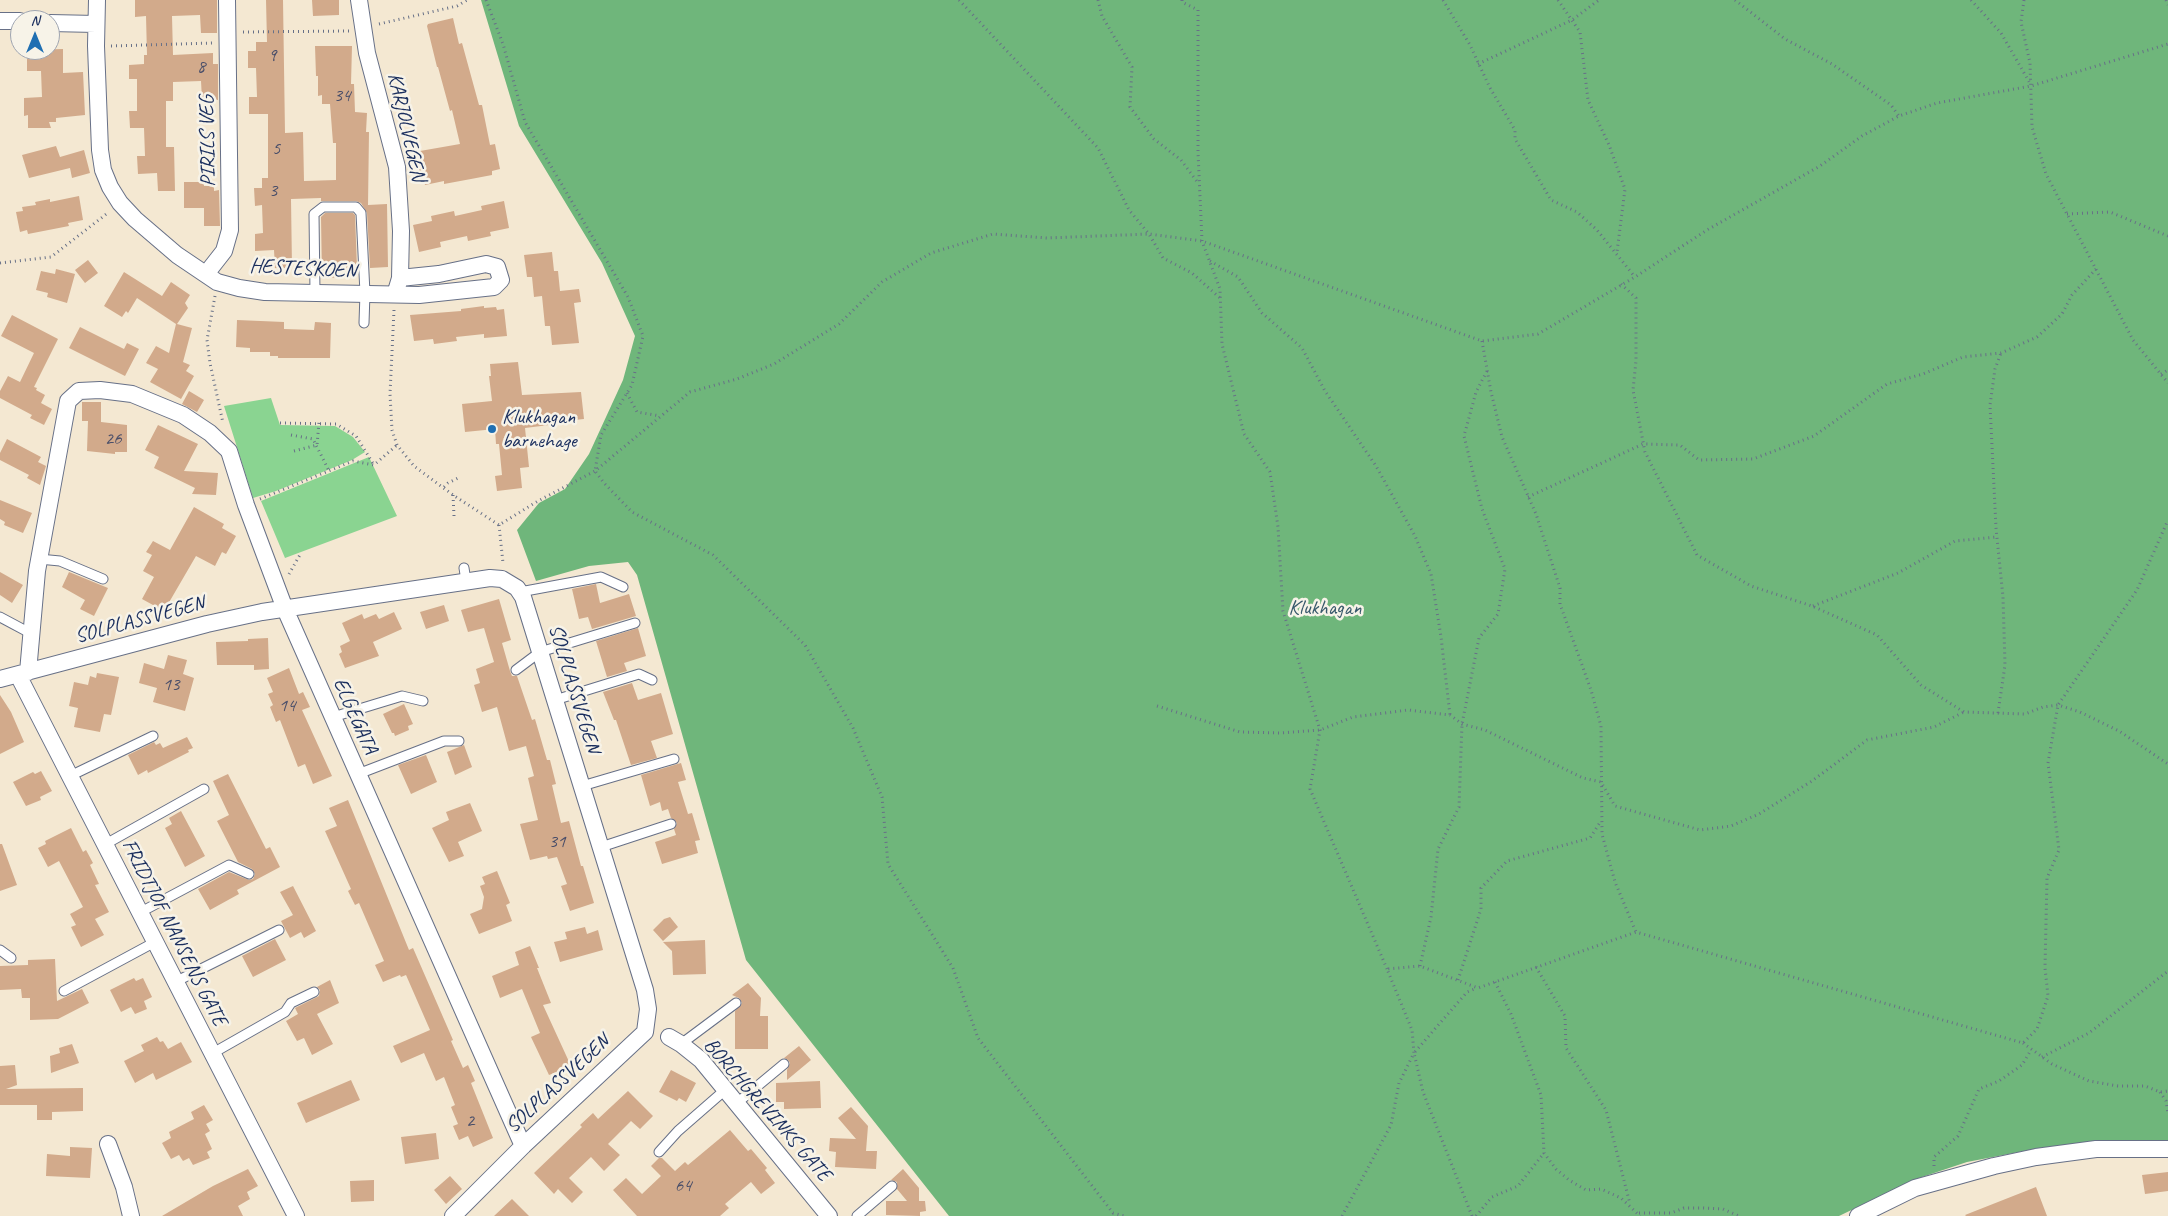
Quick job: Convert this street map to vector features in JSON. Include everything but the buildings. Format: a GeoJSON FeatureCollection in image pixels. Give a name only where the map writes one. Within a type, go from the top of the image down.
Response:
{"type":"FeatureCollection","features":[{"type":"Feature","properties":{"kind":"street","name":"HESTESKOEN"},"geometry":{"type":"LineString","coordinates":[[98,0],[96,46],[100,150],[103,170],[110,188],[120,203],[177,255],[212,278],[239,288],[266,292],[419,295],[494,287],[501,280],[496,267],[486,264],[439,274],[400,278]]}},
{"type":"Feature","properties":{"kind":"street","name":"PIRILS VEG"},"geometry":{"type":"LineString","coordinates":[[212,278],[224,251],[230,230],[227,0]]}},
{"type":"Feature","properties":{"kind":"street","name":"KARJOLVEGEN"},"geometry":{"type":"LineString","coordinates":[[359,0],[371,70],[397,166],[400,197],[400,278],[396,295]]}},
{"type":"Feature","properties":{"kind":"street"},"geometry":{"type":"LineString","coordinates":[[60,23],[96,24]]}},
{"type":"Feature","properties":{"kind":"street","name":"ELGEGATA"},"geometry":{"type":"LineString","coordinates":[[39,558],[68,401],[79,391],[100,390],[132,394],[175,411],[210,433],[229,451],[246,505],[285,609],[523,1146]]}},
{"type":"Feature","properties":{"kind":"street"},"geometry":{"type":"LineString","coordinates":[[23,674],[39,558]]}},
{"type":"Feature","properties":{"kind":"street","name":"SOLPLASSVEGEN"},"geometry":{"type":"LineString","coordinates":[[0,679],[207,624],[465,575],[502,579]]}},
{"type":"Feature","properties":{"kind":"street"},"geometry":{"type":"LineString","coordinates":[[502,579],[510,582],[520,592]]}},
{"type":"Feature","properties":{"kind":"street","name":"SOLPLASSVEGEN"},"geometry":{"type":"LineString","coordinates":[[453,1216],[523,1146],[645,1032],[648,1009],[645,990],[520,592]]}},
{"type":"Feature","properties":{"kind":"street","name":"FRIDTJOF NANSENS GATE"},"geometry":{"type":"LineString","coordinates":[[23,674],[104,845],[213,1053],[291,1214]]}},
{"type":"Feature","properties":{"kind":"street","name":"BORCHGREVINKS GATE"},"geometry":{"type":"LineString","coordinates":[[675,1040],[701,1060],[830,1216]]}},
{"type":"Feature","properties":{"kind":"street"},"geometry":{"type":"LineString","coordinates":[[108,1144],[124,1187],[131,1216]]}},
{"type":"Feature","properties":{"kind":"street"},"geometry":{"type":"LineString","coordinates":[[1858,1216],[1915,1188],[2036,1157],[2096,1149],[2168,1150]]}},
{"type":"Feature","properties":{"kind":"lane"},"geometry":{"type":"LineString","coordinates":[[315,293],[314,214],[323,207],[356,207],[361,213],[365,293],[364,323]]}},
{"type":"Feature","properties":{"kind":"lane"},"geometry":{"type":"LineString","coordinates":[[39,558],[60,560],[102,579]]}},
{"type":"Feature","properties":{"kind":"lane"},"geometry":{"type":"LineString","coordinates":[[520,592],[601,577],[623,586]]}},
{"type":"Feature","properties":{"kind":"lane"},"geometry":{"type":"LineString","coordinates":[[0,617],[30,633]]}},
{"type":"Feature","properties":{"kind":"lane"},"geometry":{"type":"LineString","coordinates":[[516,670],[540,652],[635,623]]}},
{"type":"Feature","properties":{"kind":"lane"},"geometry":{"type":"LineString","coordinates":[[555,700],[639,674],[652,680]]}},
{"type":"Feature","properties":{"kind":"lane"},"geometry":{"type":"LineString","coordinates":[[333,717],[402,696],[423,701]]}},
{"type":"Feature","properties":{"kind":"lane"},"geometry":{"type":"LineString","coordinates":[[70,776],[152,736]]}},
{"type":"Feature","properties":{"kind":"lane"},"geometry":{"type":"LineString","coordinates":[[358,774],[444,741],[459,741]]}},
{"type":"Feature","properties":{"kind":"lane"},"geometry":{"type":"LineString","coordinates":[[582,786],[674,759]]}},
{"type":"Feature","properties":{"kind":"lane"},"geometry":{"type":"LineString","coordinates":[[104,845],[204,789]]}},
{"type":"Feature","properties":{"kind":"lane"},"geometry":{"type":"LineString","coordinates":[[600,847],[670,824]]}},
{"type":"Feature","properties":{"kind":"lane"},"geometry":{"type":"LineString","coordinates":[[139,913],[229,865],[249,874]]}},
{"type":"Feature","properties":{"kind":"lane"},"geometry":{"type":"LineString","coordinates":[[176,982],[279,930]]}},
{"type":"Feature","properties":{"kind":"lane"},"geometry":{"type":"LineString","coordinates":[[64,991],[155,942]]}},
{"type":"Feature","properties":{"kind":"lane"},"geometry":{"type":"LineString","coordinates":[[0,950],[11,958]]}},
{"type":"Feature","properties":{"kind":"lane"},"geometry":{"type":"LineString","coordinates":[[213,1053],[286,1012],[291,1003],[314,992]]}},
{"type":"Feature","properties":{"kind":"lane"},"geometry":{"type":"LineString","coordinates":[[675,1040],[736,1003]]}},
{"type":"Feature","properties":{"kind":"lane"},"geometry":{"type":"LineString","coordinates":[[736,1104],[784,1064]]}},
{"type":"Feature","properties":{"kind":"lane"},"geometry":{"type":"LineString","coordinates":[[659,1152],[678,1131],[726,1090]]}},
{"type":"Feature","properties":{"kind":"lane"},"geometry":{"type":"LineString","coordinates":[[857,1216],[892,1186]]}},
{"type":"Feature","properties":{"kind":"path"},"geometry":{"type":"LineString","coordinates":[[96,46],[221,43],[236,32],[354,31],[456,6],[467,0]]}},
{"type":"Feature","properties":{"kind":"path"},"geometry":{"type":"LineString","coordinates":[[486,0],[503,44],[525,122],[628,297],[643,336],[632,385],[601,435],[595,471]]}},
{"type":"Feature","properties":{"kind":"path"},"geometry":{"type":"LineString","coordinates":[[959,0],[1098,148],[1129,210],[1149,234],[1163,258],[1192,273],[1220,298]]}},
{"type":"Feature","properties":{"kind":"path"},"geometry":{"type":"LineString","coordinates":[[1098,0],[1102,16],[1132,67],[1130,108],[1154,139],[1181,160],[1200,184]]}},
{"type":"Feature","properties":{"kind":"path"},"geometry":{"type":"LineString","coordinates":[[1443,0],[1515,130],[1515,138],[1551,200],[1577,212],[1597,230],[1635,277]]}},
{"type":"Feature","properties":{"kind":"path"},"geometry":{"type":"LineString","coordinates":[[1558,0],[1580,32],[1588,100],[1609,145],[1625,189],[1616,252]]}},
{"type":"Feature","properties":{"kind":"path"},"geometry":{"type":"LineString","coordinates":[[1478,64],[1572,20],[1599,0]]}},
{"type":"Feature","properties":{"kind":"path"},"geometry":{"type":"LineString","coordinates":[[1735,0],[1785,39],[1832,64],[1891,106],[1899,116]]}},
{"type":"Feature","properties":{"kind":"path"},"geometry":{"type":"LineString","coordinates":[[1971,0],[2001,33],[2031,86]]}},
{"type":"Feature","properties":{"kind":"path"},"geometry":{"type":"LineString","coordinates":[[2024,0],[2020,22],[2030,63],[2032,127],[2046,174],[2133,340],[2168,383]]}},
{"type":"Feature","properties":{"kind":"path"},"geometry":{"type":"LineString","coordinates":[[2166,0],[2168,5]]}},
{"type":"Feature","properties":{"kind":"path"},"geometry":{"type":"LineString","coordinates":[[1183,1],[1198,10],[1198,152],[1202,241],[1220,290],[1222,344],[1244,434],[1270,472],[1278,528],[1283,611],[1320,730],[1310,789],[1412,1030],[1414,1053],[1423,1092],[1472,1216]]}},
{"type":"Feature","properties":{"kind":"path"},"geometry":{"type":"LineString","coordinates":[[499,525],[538,501],[595,471],[690,392],[737,378],[782,359],[839,324],[882,282],[931,253],[993,234],[1047,238],[1149,234],[1202,241],[1482,341],[1538,334],[1635,277],[1707,230],[1820,166],[1862,136],[1899,116],[1937,103],[2031,86],[2168,44]]}},
{"type":"Feature","properties":{"kind":"path"},"geometry":{"type":"LineString","coordinates":[[0,263],[50,257],[120,203]]}},
{"type":"Feature","properties":{"kind":"path"},"geometry":{"type":"LineString","coordinates":[[2067,214],[2110,212],[2168,236]]}},
{"type":"Feature","properties":{"kind":"path"},"geometry":{"type":"LineString","coordinates":[[1210,261],[1238,277],[1262,313],[1302,348],[1325,391],[1376,466],[1415,536],[1431,574],[1450,715]]}},
{"type":"Feature","properties":{"kind":"path"},"geometry":{"type":"LineString","coordinates":[[1528,497],[1643,444],[1680,445],[1699,460],[1753,459],[1814,436],[1887,384],[1923,374],[1963,357],[2001,353],[2037,337],[2062,314],[2072,295],[2096,269]]}},
{"type":"Feature","properties":{"kind":"path"},"geometry":{"type":"LineString","coordinates":[[212,278],[208,340],[210,363],[229,451]]}},
{"type":"Feature","properties":{"kind":"path"},"geometry":{"type":"LineString","coordinates":[[1621,284],[1636,298],[1636,361],[1633,390],[1645,452],[1697,555],[1750,586],[1812,606],[1877,635],[1921,685],[1964,712]]}},
{"type":"Feature","properties":{"kind":"path"},"geometry":{"type":"LineString","coordinates":[[396,295],[390,394],[392,430],[397,445],[414,466],[453,495],[499,525]]}},
{"type":"Feature","properties":{"kind":"path"},"geometry":{"type":"LineString","coordinates":[[1482,341],[1502,437],[1528,497],[1560,588],[1560,604],[1591,690],[1601,726],[1602,834],[1615,882],[1636,932]]}},
{"type":"Feature","properties":{"kind":"path"},"geometry":{"type":"LineString","coordinates":[[1998,713],[2005,665],[2004,597],[1997,537],[1990,404],[1995,369],[2001,353]]}},
{"type":"Feature","properties":{"kind":"path"},"geometry":{"type":"LineString","coordinates":[[2161,374],[2168,370]]}},
{"type":"Feature","properties":{"kind":"path"},"geometry":{"type":"LineString","coordinates":[[1420,966],[1431,917],[1438,848],[1458,807],[1462,724],[1479,638],[1498,614],[1505,569],[1482,509],[1464,436],[1476,392],[1487,371]]}},
{"type":"Feature","properties":{"kind":"path"},"geometry":{"type":"LineString","coordinates":[[628,393],[637,412],[661,416]]}},
{"type":"Feature","properties":{"kind":"path"},"geometry":{"type":"LineString","coordinates":[[280,423],[319,422],[336,424],[356,436],[374,465]]}},
{"type":"Feature","properties":{"kind":"path"},"geometry":{"type":"LineString","coordinates":[[317,445],[319,422]]}},
{"type":"Feature","properties":{"kind":"path"},"geometry":{"type":"LineString","coordinates":[[291,435],[312,439],[317,445],[329,471]]}},
{"type":"Feature","properties":{"kind":"path"},"geometry":{"type":"LineString","coordinates":[[294,451],[317,445]]}},
{"type":"Feature","properties":{"kind":"path"},"geometry":{"type":"LineString","coordinates":[[374,465],[397,445]]}},
{"type":"Feature","properties":{"kind":"path"},"geometry":{"type":"LineString","coordinates":[[246,505],[353,461],[374,465]]}},
{"type":"Feature","properties":{"kind":"path"},"geometry":{"type":"LineString","coordinates":[[595,471],[632,512],[713,555],[805,645],[853,728],[882,797],[888,864],[953,968],[978,1038],[1113,1213],[1124,1216]]}},
{"type":"Feature","properties":{"kind":"path"},"geometry":{"type":"LineString","coordinates":[[444,487],[458,478]]}},
{"type":"Feature","properties":{"kind":"path"},"geometry":{"type":"LineString","coordinates":[[453,495],[454,516]]}},
{"type":"Feature","properties":{"kind":"path"},"geometry":{"type":"LineString","coordinates":[[2023,1043],[2037,1029],[2048,996],[2045,968],[2047,878],[2059,850],[2048,763],[2058,705],[2137,590],[2168,520]]}},
{"type":"Feature","properties":{"kind":"path"},"geometry":{"type":"LineString","coordinates":[[499,525],[503,563],[502,579]]}},
{"type":"Feature","properties":{"kind":"path"},"geometry":{"type":"LineString","coordinates":[[1812,606],[1898,573],[1955,541],[1997,537]]}},
{"type":"Feature","properties":{"kind":"path"},"geometry":{"type":"LineString","coordinates":[[1157,706],[1240,732],[1280,733],[1320,730],[1353,717],[1408,710],[1450,715],[1462,724],[1485,730],[1582,778],[1601,782],[1615,806],[1700,830],[1731,826],[1759,814],[1812,781],[1867,740],[1934,727],[1964,712],[2025,714],[2058,705],[2080,712],[2119,731],[2168,764]]}},
{"type":"Feature","properties":{"kind":"path"},"geometry":{"type":"LineString","coordinates":[[1458,980],[1481,909],[1481,888],[1507,861],[1590,838],[1602,820]]}},
{"type":"Feature","properties":{"kind":"path"},"geometry":{"type":"LineString","coordinates":[[1342,1216],[1391,1125],[1399,1082],[1414,1053],[1467,992],[1636,932],[2023,1043],[2052,1064],[2089,1081],[2118,1086],[2145,1086],[2160,1092],[2168,1091]]}},
{"type":"Feature","properties":{"kind":"path"},"geometry":{"type":"LineString","coordinates":[[1387,969],[1420,966],[1478,988]]}},
{"type":"Feature","properties":{"kind":"path"},"geometry":{"type":"LineString","coordinates":[[1536,967],[1565,1016],[1566,1048],[1606,1110],[1630,1205]]}},
{"type":"Feature","properties":{"kind":"path"},"geometry":{"type":"LineString","coordinates":[[2042,1057],[2089,1032],[2168,971]]}},
{"type":"Feature","properties":{"kind":"path"},"geometry":{"type":"LineString","coordinates":[[1495,982],[1511,1014],[1541,1095],[1544,1153],[1556,1169],[1586,1190],[1601,1189],[1622,1198],[1640,1214],[1671,1213],[1684,1208],[1704,1208],[1723,1209],[1739,1216]]}},
{"type":"Feature","properties":{"kind":"path"},"geometry":{"type":"LineString","coordinates":[[1939,1181],[1934,1168],[1934,1157],[1958,1136],[1979,1089],[1999,1081],[2022,1065],[2031,1050]]}},
{"type":"Feature","properties":{"kind":"path"},"geometry":{"type":"LineString","coordinates":[[2160,1092],[2166,1101],[2168,1114]]}},
{"type":"Feature","properties":{"kind":"path"},"geometry":{"type":"LineString","coordinates":[[1476,1216],[1492,1197],[1518,1186],[1544,1153]]}},
{"type":"Feature","properties":{"kind":"green space","name":"Klukhagan"},"geometry":{"type":"Polygon","coordinates":[[[481,0],[2168,0],[2168,1140],[2103,1140],[2040,1148],[1967,1162],[1916,1179],[1839,1216],[949,1216],[746,960],[637,575],[628,562],[589,566],[536,581],[517,530],[539,503],[565,489],[589,454],[623,380],[635,336],[602,263],[519,126],[481,0]]]}},
{"type":"Feature","properties":{"kind":"green space"},"geometry":{"type":"Polygon","coordinates":[[[271,398],[280,425],[335,426],[353,437],[365,452],[352,460],[276,491],[253,498],[224,406],[271,398]]]}},
{"type":"Feature","properties":{"kind":"green space"},"geometry":{"type":"Polygon","coordinates":[[[369,457],[397,516],[285,558],[261,501],[369,457]]]}},
{"type":"Feature","properties":{"kind":"place","name":"Klukhagan barnehage"},"geometry":{"type":"Point","coordinates":[492,429]}}]}
